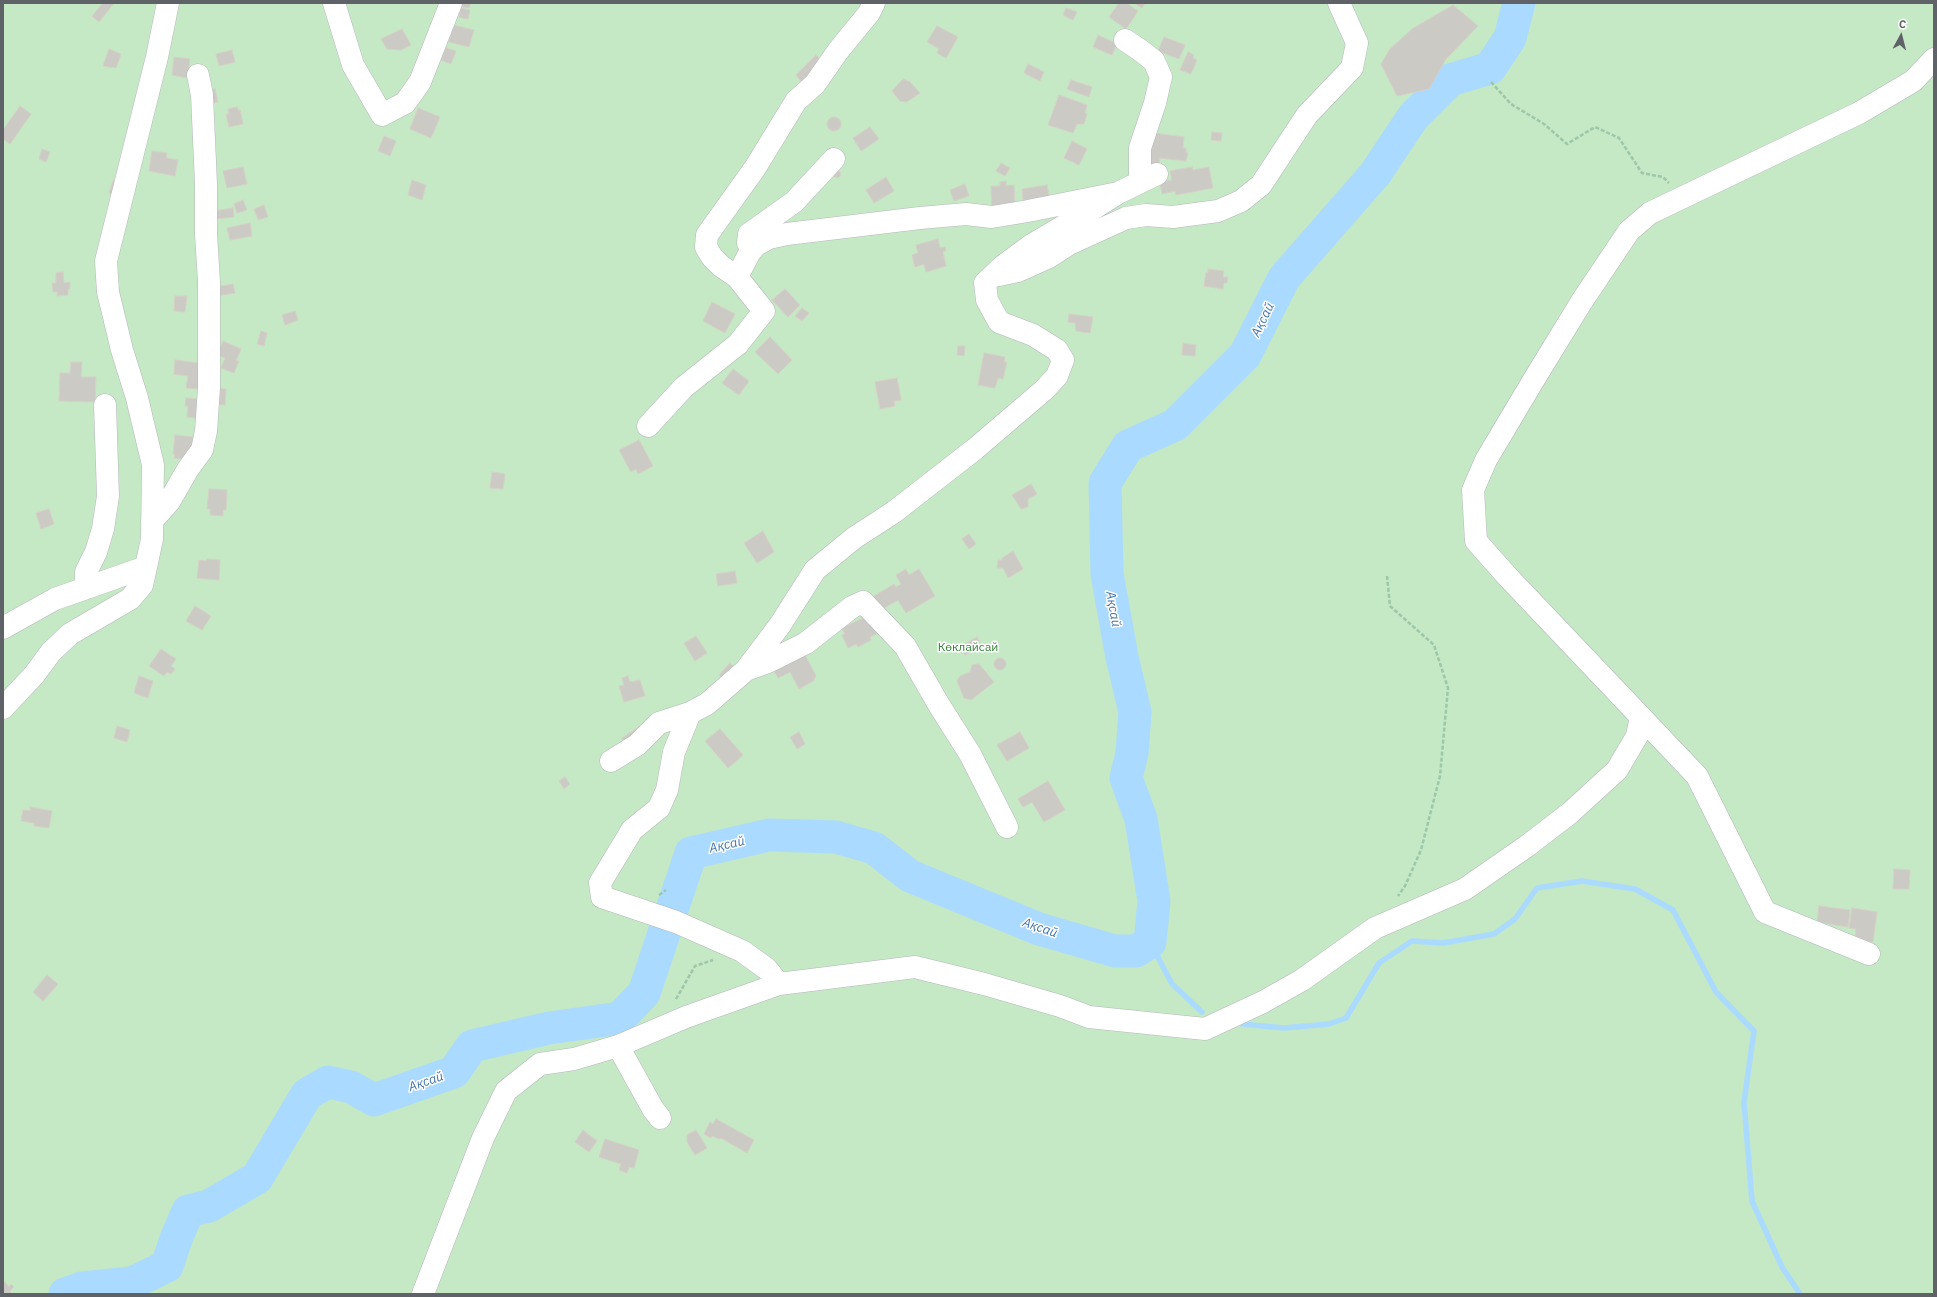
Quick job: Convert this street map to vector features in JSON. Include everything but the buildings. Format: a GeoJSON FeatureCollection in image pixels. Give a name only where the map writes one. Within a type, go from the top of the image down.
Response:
{"type":"FeatureCollection","features":[{"type":"Feature","properties":{"kind":"street"},"geometry":{"type":"LineString","coordinates":[[3,708],[34,675],[51,652],[70,634],[130,599],[142,585],[152,539],[153,465],[137,398],[122,350],[108,292],[106,261],[157,57],[168,3]]}},
{"type":"Feature","properties":{"kind":"street"},"geometry":{"type":"LineString","coordinates":[[334,3],[353,65],[382,115],[405,104],[420,82],[452,3]]}},
{"type":"Feature","properties":{"kind":"street"},"geometry":{"type":"LineString","coordinates":[[648,426],[684,387],[738,344],[764,311],[736,277],[712,257],[706,247],[707,235],[755,168],[796,101],[815,84],[838,51],[870,13],[874,3]]}},
{"type":"Feature","properties":{"kind":"street"},"geometry":{"type":"LineString","coordinates":[[992,277],[1018,271],[1050,257],[1069,244],[1126,218],[1146,215],[1173,217],[1218,211],[1241,202],[1261,185],[1307,115],[1352,68],[1358,43],[1339,3]]}},
{"type":"Feature","properties":{"kind":"street"},"geometry":{"type":"LineString","coordinates":[[611,761],[637,745],[659,723],[690,713],[707,704],[746,670],[780,624],[815,570],[854,538],[894,512],[975,449],[1044,390],[1057,376],[1063,360],[1058,350],[1032,335],[999,322],[987,300],[985,283],[1003,266],[1030,246],[1096,208],[1118,193],[1148,177],[1140,148],[1155,103],[1161,77],[1154,61],[1125,40]]}},
{"type":"Feature","properties":{"kind":"street"},"geometry":{"type":"LineString","coordinates":[[1869,954],[1765,912],[1697,776],[1507,576],[1476,541],[1473,490],[1486,460],[1529,387],[1582,302],[1629,231],[1650,212],[1859,113],[1913,81],[1934,58]]}},
{"type":"Feature","properties":{"kind":"street"},"geometry":{"type":"LineString","coordinates":[[152,521],[169,502],[188,469],[202,450],[206,431],[209,388],[209,282],[206,234],[206,184],[202,95],[198,75]]}},
{"type":"Feature","properties":{"kind":"street"},"geometry":{"type":"LineString","coordinates":[[750,252],[748,244],[749,234],[794,202],[834,160]]}},
{"type":"Feature","properties":{"kind":"street"},"geometry":{"type":"LineString","coordinates":[[736,277],[750,252],[756,245],[769,238],[787,234],[966,214],[992,217],[1118,193]]}},
{"type":"Feature","properties":{"kind":"street"},"geometry":{"type":"LineString","coordinates":[[86,588],[86,572],[96,552],[103,529],[108,496],[105,405]]}},
{"type":"Feature","properties":{"kind":"street"},"geometry":{"type":"LineString","coordinates":[[3,628],[55,599],[146,567]]}},
{"type":"Feature","properties":{"kind":"street"},"geometry":{"type":"LineString","coordinates":[[746,670],[768,662],[806,643],[852,607],[863,602],[905,646],[938,705],[970,754],[1007,827]]}},
{"type":"Feature","properties":{"kind":"street"},"geometry":{"type":"LineString","coordinates":[[690,713],[674,752],[667,790],[659,808],[632,830],[600,883],[602,898],[667,919],[742,951],[768,969],[779,984]]}},
{"type":"Feature","properties":{"kind":"street"},"geometry":{"type":"LineString","coordinates":[[422,1294],[483,1138],[506,1091],[540,1064],[574,1059],[618,1046],[686,1017],[779,984],[915,967],[984,984],[1060,1006],[1089,1017],[1205,1029],[1263,1002],[1302,980],[1376,928],[1465,889],[1570,813],[1617,770],[1637,736],[1641,717]]}},
{"type":"Feature","properties":{"kind":"street"},"geometry":{"type":"LineString","coordinates":[[618,1046],[653,1109],[660,1118]]}},
{"type":"Feature","properties":{"kind":"path"},"geometry":{"type":"LineString","coordinates":[[1491,82],[1511,104],[1544,124],[1567,144],[1595,127],[1619,138],[1642,173],[1663,177],[1684,197]]}},
{"type":"Feature","properties":{"kind":"path"},"geometry":{"type":"LineString","coordinates":[[1387,576],[1390,606],[1434,645],[1448,688],[1438,784],[1421,850],[1405,886],[1397,898]]}},
{"type":"Feature","properties":{"kind":"path"},"geometry":{"type":"LineString","coordinates":[[675,1001],[695,966],[742,951]]}},
{"type":"Feature","properties":{"kind":"green space","name":"Көклайсай"},"geometry":{"type":"Polygon","coordinates":[[[3,3],[1934,3],[1934,1294],[3,1294],[3,3]]]}},
{"type":"Feature","properties":{"kind":"waterway","name":"Ақсай"},"geometry":{"type":"LineString","coordinates":[[65,1294],[82,1288],[132,1283],[167,1266],[176,1239],[188,1211],[209,1206],[257,1178],[307,1094],[328,1082],[351,1087],[374,1100],[454,1072],[472,1046],[549,1028],[620,1018],[644,993],[691,853],[769,835],[836,837],[874,848],[910,876],[1039,929],[1115,951],[1136,951],[1150,942],[1154,901],[1141,819],[1126,778],[1132,753],[1135,712],[1122,657],[1107,574],[1105,483],[1128,446],[1175,425],[1245,355],[1284,278],[1375,174],[1413,117],[1450,80],[1490,68],[1510,38],[1519,3]]}},
{"type":"Feature","properties":{"kind":"waterway"},"geometry":{"type":"LineString","coordinates":[[1242,1024],[1284,1028],[1329,1024],[1346,1018],[1379,963],[1412,941],[1443,943],[1494,934],[1515,919],[1537,888],[1582,881],[1635,889],[1673,910],[1716,992],[1754,1031],[1744,1102],[1752,1201],[1782,1267],[1800,1294]]}},
{"type":"Feature","properties":{"kind":"waterway"},"geometry":{"type":"LineString","coordinates":[[1150,942],[1172,984],[1202,1012]]}}]}
